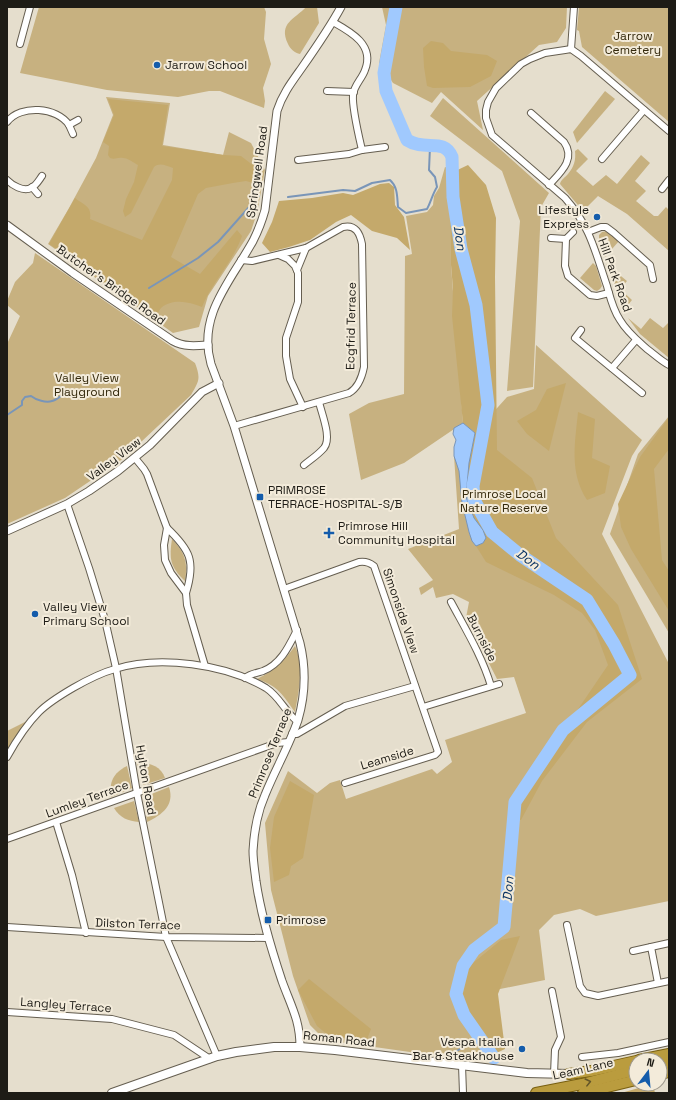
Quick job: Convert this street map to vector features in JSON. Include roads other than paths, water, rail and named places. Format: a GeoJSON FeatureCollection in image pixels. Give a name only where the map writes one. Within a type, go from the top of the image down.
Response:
{"type":"FeatureCollection","features":[{"type":"Feature","properties":{"kind":"highway"},"geometry":{"type":"LineString","coordinates":[[569,1074],[628,1063]]}},
{"type":"Feature","properties":{"kind":"highway","name":"Leam Lane"},"geometry":{"type":"LineString","coordinates":[[536,1093],[582,1084],[628,1072]]}},
{"type":"Feature","properties":{"kind":"highway","name":"Leam Lane"},"geometry":{"type":"LineString","coordinates":[[583,1093],[593,1092],[628,1082]]}},
{"type":"Feature","properties":{"kind":"main road","name":"Roman Road"},"geometry":{"type":"LineString","coordinates":[[112,1093],[214,1058],[254,1049],[274,1047],[300,1047],[527,1073],[569,1074]]}},
{"type":"Feature","properties":{"kind":"street"},"geometry":{"type":"LineString","coordinates":[[20,44],[30,7]]}},
{"type":"Feature","properties":{"kind":"street","name":"Springwell Road"},"geometry":{"type":"LineString","coordinates":[[219,383],[212,364],[208,345],[210,322],[214,309],[228,281],[258,230],[265,210],[277,111],[280,100],[288,86],[333,22],[341,7]]}},
{"type":"Feature","properties":{"kind":"street"},"geometry":{"type":"LineString","coordinates":[[574,7],[571,50],[577,52],[669,131]]}},
{"type":"Feature","properties":{"kind":"street"},"geometry":{"type":"LineString","coordinates":[[333,22],[358,37],[367,56],[365,70],[355,86],[354,92],[354,104],[362,150]]}},
{"type":"Feature","properties":{"kind":"street","name":"Hill Park Road"},"geometry":{"type":"LineString","coordinates":[[571,50],[538,55],[521,64],[491,94],[486,110],[486,118],[492,135],[575,209],[584,222],[588,232],[619,320],[636,340],[661,361],[669,365]]}},
{"type":"Feature","properties":{"kind":"street"},"geometry":{"type":"LineString","coordinates":[[327,91],[354,92]]}},
{"type":"Feature","properties":{"kind":"street"},"geometry":{"type":"LineString","coordinates":[[7,122],[15,114],[24,111],[33,110],[51,112],[66,119],[73,134]]}},
{"type":"Feature","properties":{"kind":"street"},"geometry":{"type":"LineString","coordinates":[[602,159],[644,110]]}},
{"type":"Feature","properties":{"kind":"street"},"geometry":{"type":"LineString","coordinates":[[531,113],[564,142],[569,153],[565,166],[549,185]]}},
{"type":"Feature","properties":{"kind":"street"},"geometry":{"type":"LineString","coordinates":[[70,125],[78,120]]}},
{"type":"Feature","properties":{"kind":"street"},"geometry":{"type":"LineString","coordinates":[[298,160],[349,154],[362,150],[385,147]]}},
{"type":"Feature","properties":{"kind":"street"},"geometry":{"type":"LineString","coordinates":[[7,180],[21,188],[26,189],[32,187],[42,176]]}},
{"type":"Feature","properties":{"kind":"street"},"geometry":{"type":"LineString","coordinates":[[662,189],[669,180]]}},
{"type":"Feature","properties":{"kind":"street"},"geometry":{"type":"LineString","coordinates":[[32,187],[38,194]]}},
{"type":"Feature","properties":{"kind":"street","name":"Butcher's Bridge Road"},"geometry":{"type":"LineString","coordinates":[[7,225],[79,277],[173,341],[180,345],[188,346],[208,345]]}},
{"type":"Feature","properties":{"kind":"street","name":"Ecgfrid Terrace"},"geometry":{"type":"LineString","coordinates":[[233,425],[303,407],[352,392],[363,372],[361,238],[354,228],[348,226],[343,227],[306,248]]}},
{"type":"Feature","properties":{"kind":"street"},"geometry":{"type":"LineString","coordinates":[[588,232],[601,227],[614,233],[650,265],[653,279]]}},
{"type":"Feature","properties":{"kind":"street"},"geometry":{"type":"LineString","coordinates":[[551,238],[566,238],[573,232]]}},
{"type":"Feature","properties":{"kind":"street"},"geometry":{"type":"LineString","coordinates":[[566,238],[565,266],[568,276],[590,295],[597,296],[609,293]]}},
{"type":"Feature","properties":{"kind":"street"},"geometry":{"type":"LineString","coordinates":[[241,260],[252,261],[306,248]]}},
{"type":"Feature","properties":{"kind":"street"},"geometry":{"type":"LineString","coordinates":[[297,270],[306,248]]}},
{"type":"Feature","properties":{"kind":"street"},"geometry":{"type":"LineString","coordinates":[[278,255],[288,259],[297,270],[299,285],[298,302],[286,338],[286,356],[290,379],[303,407]]}},
{"type":"Feature","properties":{"kind":"street"},"geometry":{"type":"LineString","coordinates":[[581,330],[575,338],[642,393]]}},
{"type":"Feature","properties":{"kind":"street"},"geometry":{"type":"LineString","coordinates":[[612,368],[636,340]]}},
{"type":"Feature","properties":{"kind":"street","name":"Primrose Terrace"},"geometry":{"type":"LineString","coordinates":[[219,383],[297,630],[303,656],[304,684],[300,710],[289,742],[264,796],[255,834],[253,853],[259,899],[268,938],[285,989],[298,1021],[300,1047]]}},
{"type":"Feature","properties":{"kind":"street","name":"Valley View"},"geometry":{"type":"LineString","coordinates":[[7,531],[67,504],[88,491],[135,458],[150,445],[202,392],[219,383]]}},
{"type":"Feature","properties":{"kind":"street"},"geometry":{"type":"LineString","coordinates":[[304,465],[324,448],[327,443],[328,437],[319,402]]}},
{"type":"Feature","properties":{"kind":"street"},"geometry":{"type":"LineString","coordinates":[[135,458],[147,474],[167,528],[182,542],[188,553],[191,571],[186,593],[187,605],[205,666]]}},
{"type":"Feature","properties":{"kind":"street","name":"Hylton Road"},"geometry":{"type":"LineString","coordinates":[[67,504],[105,620],[116,668],[137,793],[166,937],[214,1058]]}},
{"type":"Feature","properties":{"kind":"street"},"geometry":{"type":"LineString","coordinates":[[167,528],[164,544],[165,560],[171,573],[186,593]]}},
{"type":"Feature","properties":{"kind":"street","name":"Simonside View"},"geometry":{"type":"LineString","coordinates":[[284,589],[359,562],[364,562],[374,566],[437,749],[436,754]]}},
{"type":"Feature","properties":{"kind":"street","name":"Burnside"},"geometry":{"type":"LineString","coordinates":[[451,602],[477,649],[491,686]]}},
{"type":"Feature","properties":{"kind":"street"},"geometry":{"type":"LineString","coordinates":[[245,678],[249,675],[263,671],[278,661],[297,630]]}},
{"type":"Feature","properties":{"kind":"street"},"geometry":{"type":"LineString","coordinates":[[7,757],[26,728],[39,712],[48,704],[83,682],[116,668],[150,663],[205,666],[224,670],[245,678],[266,688],[277,696],[297,721]]}},
{"type":"Feature","properties":{"kind":"street"},"geometry":{"type":"LineString","coordinates":[[423,707],[499,684]]}},
{"type":"Feature","properties":{"kind":"street"},"geometry":{"type":"LineString","coordinates":[[292,734],[297,734],[345,706],[415,686]]}},
{"type":"Feature","properties":{"kind":"street","name":"Lumley Terrace"},"geometry":{"type":"LineString","coordinates":[[7,839],[276,743],[289,742]]}},
{"type":"Feature","properties":{"kind":"street","name":"Leamside"},"geometry":{"type":"LineString","coordinates":[[345,783],[436,754]]}},
{"type":"Feature","properties":{"kind":"street"},"geometry":{"type":"LineString","coordinates":[[56,822],[72,875],[86,933]]}},
{"type":"Feature","properties":{"kind":"street"},"geometry":{"type":"LineString","coordinates":[[567,924],[580,986],[585,993],[598,996],[669,981]]}},
{"type":"Feature","properties":{"kind":"street","name":"Dilston Terrace"},"geometry":{"type":"LineString","coordinates":[[7,927],[166,937],[268,938]]}},
{"type":"Feature","properties":{"kind":"street"},"geometry":{"type":"LineString","coordinates":[[633,951],[669,943]]}},
{"type":"Feature","properties":{"kind":"street"},"geometry":{"type":"LineString","coordinates":[[651,947],[658,983]]}},
{"type":"Feature","properties":{"kind":"street"},"geometry":{"type":"LineString","coordinates":[[552,991],[561,1037],[555,1050],[554,1074]]}},
{"type":"Feature","properties":{"kind":"street","name":"Langley Terrace"},"geometry":{"type":"LineString","coordinates":[[7,1012],[112,1019],[174,1035],[214,1058]]}},
{"type":"Feature","properties":{"kind":"street"},"geometry":{"type":"LineString","coordinates":[[582,1057],[618,1053],[669,1042]]}},
{"type":"Feature","properties":{"kind":"street"},"geometry":{"type":"LineString","coordinates":[[462,1065],[463,1093]]}},
{"type":"Feature","properties":{"kind":"water"},"geometry":{"type":"Polygon","coordinates":[[[463,423],[475,433],[469,463],[466,497],[474,518],[483,530],[486,538],[483,543],[476,546],[472,541],[469,532],[462,503],[459,471],[454,456],[456,440],[453,434],[454,428],[463,423]]]}},
{"type":"Feature","properties":{"kind":"waterway","name":"Don"},"geometry":{"type":"LineString","coordinates":[[396,7],[384,73],[386,91],[407,140],[420,145],[439,146],[449,151],[452,157],[453,197],[461,249],[476,305],[488,405],[473,486],[474,500],[492,532],[520,555],[587,600],[614,644],[630,675],[563,730],[515,802],[504,927],[474,950],[463,966],[456,994],[464,1015],[494,1058]]}},
{"type":"Feature","properties":{"kind":"waterway"},"geometry":{"type":"LineString","coordinates":[[288,197],[343,190],[355,191],[372,183],[390,180],[396,189],[398,207],[406,213],[427,209],[437,187],[435,177],[429,170],[430,147]]}},
{"type":"Feature","properties":{"kind":"waterway"},"geometry":{"type":"LineString","coordinates":[[149,288],[198,258],[218,242],[259,196]]}},
{"type":"Feature","properties":{"kind":"waterway"},"geometry":{"type":"LineString","coordinates":[[7,415],[22,405],[22,401],[25,397],[31,396],[41,401],[50,402],[67,392],[75,390]]}},
{"type":"Feature","properties":{"kind":"waterway"},"geometry":{"type":"LineString","coordinates":[[455,1052],[480,1037]]}},
{"type":"Feature","properties":{"kind":"place","name":"Jarrow School"},"geometry":{"type":"Point","coordinates":[157,65]}},
{"type":"Feature","properties":{"kind":"place","name":"Lifestyle Express"},"geometry":{"type":"Point","coordinates":[597,217]}},
{"type":"Feature","properties":{"kind":"place","name":"PRIMROSE TERRACE-HOSPITAL-S/B"},"geometry":{"type":"Point","coordinates":[260,497]}},
{"type":"Feature","properties":{"kind":"place","name":"Primrose Hill Community Hospital"},"geometry":{"type":"Point","coordinates":[329,533]}},
{"type":"Feature","properties":{"kind":"place","name":"Valley View Primary School"},"geometry":{"type":"Point","coordinates":[35,614]}},
{"type":"Feature","properties":{"kind":"place","name":"Primrose"},"geometry":{"type":"Point","coordinates":[268,920]}},
{"type":"Feature","properties":{"kind":"place","name":"Vespa Italian Bar & Steakhouse"},"geometry":{"type":"Point","coordinates":[522,1049]}},
{"type":"Feature","properties":{"kind":"park label","name":"Jarrow Cemetery"},"geometry":{"type":"Point","coordinates":[633,43]}},
{"type":"Feature","properties":{"kind":"park label","name":"Valley View Playground"},"geometry":{"type":"Point","coordinates":[87,385]}},
{"type":"Feature","properties":{"kind":"park label","name":"Primrose Local Nature Reserve"},"geometry":{"type":"Point","coordinates":[504,501]}}]}
